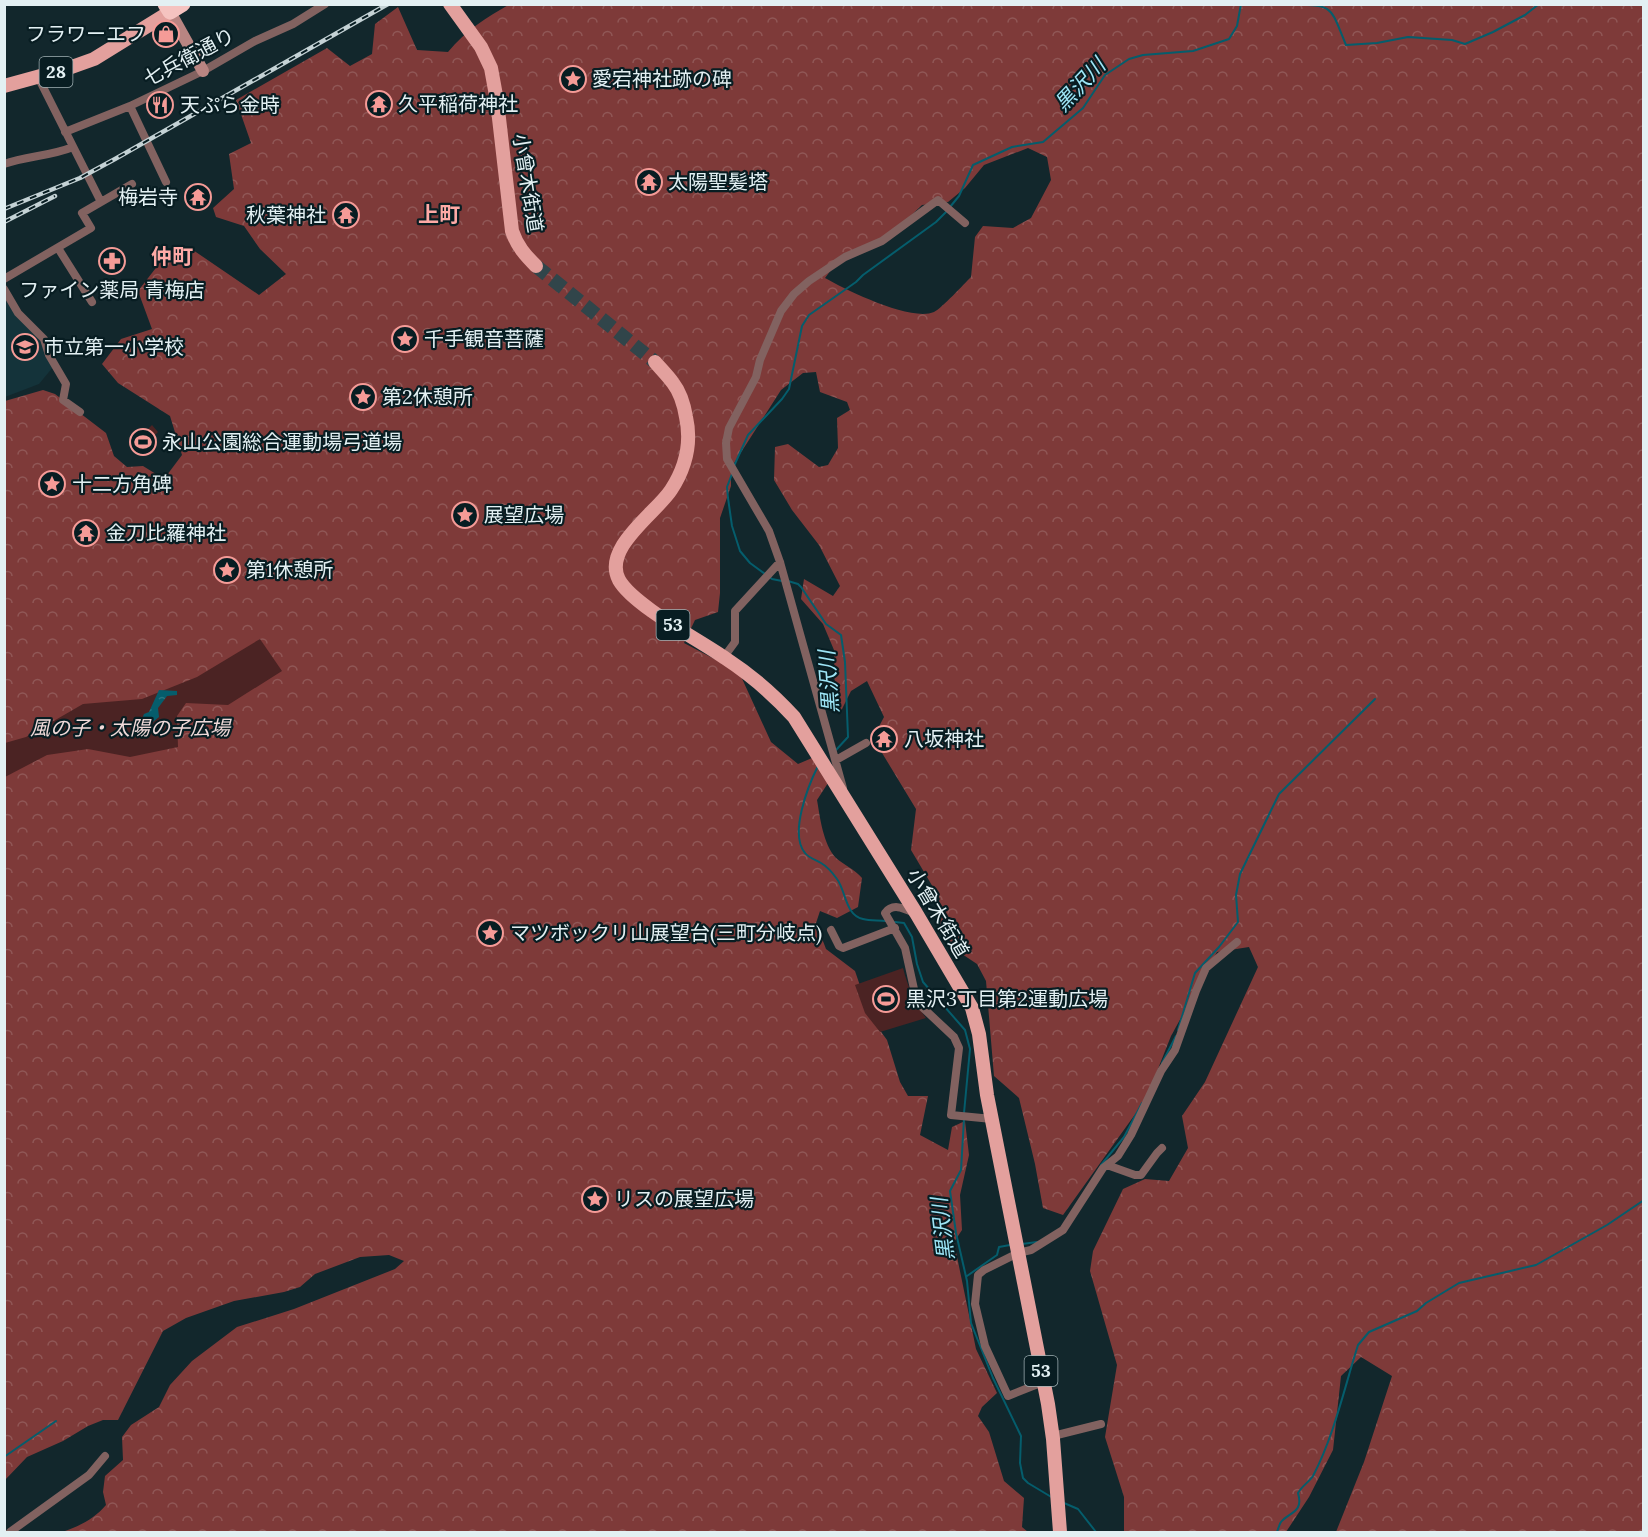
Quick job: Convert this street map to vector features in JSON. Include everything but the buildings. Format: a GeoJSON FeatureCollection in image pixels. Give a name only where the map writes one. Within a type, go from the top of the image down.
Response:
{"type":"FeatureCollection","features":[{"type":"Feature","properties":{"kind":"main road","name":"小曾木街道"},"geometry":{"type":"LineString","coordinates":[[451,5],[481,47],[491,68],[512,231],[524,254],[536,266]]}},
{"type":"Feature","properties":{"kind":"main road","name":"28"},"geometry":{"type":"LineString","coordinates":[[4,86],[94,59],[172,7]]}},
{"type":"Feature","properties":{"kind":"main road","name":"小曾木街道"},"geometry":{"type":"LineString","coordinates":[[655,362],[674,384],[684,405],[689,442],[686,459],[670,492],[621,546],[615,567],[618,579],[639,601],[752,676],[778,699],[829,756],[845,798],[972,1008],[979,1034],[982,1068],[1053,1436],[1060,1533]]}},
{"type":"Feature","properties":{"kind":"street","name":"七兵衛通り"},"geometry":{"type":"LineString","coordinates":[[65,132],[130,106],[202,71],[255,41],[293,24],[325,4]]}},
{"type":"Feature","properties":{"kind":"street"},"geometry":{"type":"LineString","coordinates":[[172,7],[202,71]]}},
{"type":"Feature","properties":{"kind":"street"},"geometry":{"type":"LineString","coordinates":[[38,77],[101,202]]}},
{"type":"Feature","properties":{"kind":"street"},"geometry":{"type":"LineString","coordinates":[[130,106],[166,182]]}},
{"type":"Feature","properties":{"kind":"street"},"geometry":{"type":"LineString","coordinates":[[4,164],[23,157],[58,153],[73,147]]}},
{"type":"Feature","properties":{"kind":"street"},"geometry":{"type":"LineString","coordinates":[[4,279],[91,228],[82,213],[132,184]]}},
{"type":"Feature","properties":{"kind":"street"},"geometry":{"type":"LineString","coordinates":[[866,743],[829,756],[780,562],[769,531],[727,459],[726,443],[729,428],[756,377],[760,360],[782,311],[794,294],[845,257],[882,241],[938,200],[966,223]]}},
{"type":"Feature","properties":{"kind":"street"},"geometry":{"type":"LineString","coordinates":[[58,248],[92,302]]}},
{"type":"Feature","properties":{"kind":"street"},"geometry":{"type":"LineString","coordinates":[[4,289],[18,314],[44,339],[49,355],[66,384],[63,400],[80,412]]}},
{"type":"Feature","properties":{"kind":"street"},"geometry":{"type":"LineString","coordinates":[[724,657],[735,642],[735,611],[780,562]]}},
{"type":"Feature","properties":{"kind":"street"},"geometry":{"type":"LineString","coordinates":[[916,913],[894,907],[885,913],[905,948],[916,998],[926,1012],[954,1037],[959,1048],[951,1115],[992,1119]]}},
{"type":"Feature","properties":{"kind":"street"},"geometry":{"type":"LineString","coordinates":[[831,930],[839,946],[843,948],[894,927]]}},
{"type":"Feature","properties":{"kind":"street"},"geometry":{"type":"LineString","coordinates":[[1043,1382],[1008,1396],[985,1346],[975,1304],[978,1275],[1017,1247],[1031,1250],[1063,1230],[1103,1168],[1118,1156],[1131,1135],[1161,1071],[1175,1050],[1206,968],[1236,942]]}},
{"type":"Feature","properties":{"kind":"street"},"geometry":{"type":"LineString","coordinates":[[1107,1165],[1141,1175],[1162,1148]]}},
{"type":"Feature","properties":{"kind":"street"},"geometry":{"type":"LineString","coordinates":[[1053,1436],[1101,1424]]}},
{"type":"Feature","properties":{"kind":"street"},"geometry":{"type":"LineString","coordinates":[[10,1533],[89,1475],[105,1456]]}},
{"type":"Feature","properties":{"kind":"shaded area","name":"市立第一小学校"},"geometry":{"type":"Polygon","coordinates":[[[4,289],[18,313],[44,339],[53,367],[39,384],[5,397],[4,289]]]}},
{"type":"Feature","properties":{"kind":"green space"},"geometry":{"type":"Polygon","coordinates":[[[510,4],[1643,5],[1643,1532],[1336,1532],[1364,1462],[1392,1376],[1361,1357],[1341,1376],[1333,1450],[1309,1497],[1286,1532],[1124,1532],[1124,1497],[1105,1437],[1117,1365],[1090,1271],[1093,1251],[1123,1189],[1145,1179],[1169,1181],[1188,1148],[1182,1116],[1205,1082],[1258,967],[1249,947],[1217,952],[1171,1036],[1146,1099],[1063,1215],[1043,1208],[1019,1098],[994,1076],[986,981],[977,964],[950,946],[934,911],[940,899],[911,850],[916,809],[873,738],[884,717],[867,681],[851,691],[840,713],[835,709],[834,650],[823,624],[801,599],[804,579],[833,596],[840,586],[819,545],[792,510],[774,480],[775,447],[788,444],[819,467],[828,465],[838,448],[837,418],[850,410],[847,402],[820,392],[816,372],[803,373],[781,390],[731,468],[731,486],[720,518],[718,612],[695,620],[684,643],[739,672],[771,742],[798,764],[812,758],[828,783],[817,800],[825,838],[836,858],[862,878],[858,907],[837,918],[820,911],[816,923],[826,949],[855,971],[871,1018],[887,1040],[900,1082],[908,1096],[928,1096],[920,1135],[948,1150],[952,1127],[965,1121],[969,1155],[960,1195],[962,1230],[954,1242],[976,1349],[997,1393],[982,1407],[978,1416],[989,1432],[1004,1481],[1024,1498],[1022,1527],[1028,1532],[62,1532],[86,1522],[106,1505],[103,1492],[105,1476],[123,1460],[122,1437],[131,1425],[159,1407],[170,1385],[192,1361],[237,1327],[294,1309],[395,1269],[404,1261],[389,1255],[360,1257],[315,1274],[300,1287],[234,1301],[186,1318],[163,1331],[118,1420],[103,1420],[88,1426],[63,1441],[27,1457],[5,1480],[5,401],[43,390],[55,394],[106,433],[114,456],[127,467],[143,466],[164,479],[182,455],[170,416],[118,383],[102,364],[121,339],[152,329],[138,291],[169,251],[190,248],[259,295],[286,274],[260,249],[244,226],[216,217],[213,208],[234,189],[229,154],[251,143],[236,100],[327,48],[350,66],[372,54],[375,24],[398,7],[417,50],[448,52],[469,31],[510,4]],[[1028,148],[984,165],[965,188],[948,202],[922,205],[880,245],[843,254],[825,278],[863,297],[895,309],[924,314],[938,310],[971,277],[975,237],[983,226],[1013,228],[1031,218],[1051,180],[1047,157],[1028,148]]]}},
{"type":"Feature","properties":{"kind":"green space","name":"永山公園総合運動場弓道場"},"geometry":{"type":"Polygon","coordinates":[[[152,425],[158,432],[154,436],[149,433],[154,439],[140,453],[132,445],[152,425]]]}},
{"type":"Feature","properties":{"kind":"green space","name":"風の子・太陽の子広場"},"geometry":{"type":"Polygon","coordinates":[[[260,639],[282,671],[228,705],[186,703],[177,716],[178,747],[130,757],[88,749],[47,755],[5,777],[5,743],[26,737],[83,704],[142,699],[197,677],[260,639]]]}},
{"type":"Feature","properties":{"kind":"green space","name":"黒沢3丁目第2運動広場"},"geometry":{"type":"Polygon","coordinates":[[[903,968],[912,994],[926,1018],[880,1032],[865,1013],[855,985],[903,968]]]}},
{"type":"Feature","properties":{"kind":"water"},"geometry":{"type":"Polygon","coordinates":[[[159,690],[177,691],[177,695],[167,696],[158,708],[159,717],[153,722],[148,732],[135,732],[135,723],[149,712],[159,690]]]}},
{"type":"Feature","properties":{"kind":"waterway","name":"黒沢川"},"geometry":{"type":"LineString","coordinates":[[950,207],[959,196],[973,165],[1012,147],[1043,142],[1083,108],[1105,75],[1129,59],[1143,55],[1193,51],[1229,39],[1237,26],[1241,4]]}},
{"type":"Feature","properties":{"kind":"waterway","name":"黒沢川"},"geometry":{"type":"LineString","coordinates":[[1289,4],[1315,5],[1328,10],[1333,15],[1346,45],[1377,43],[1408,37],[1452,40],[1465,44],[1525,15],[1539,4]]}},
{"type":"Feature","properties":{"kind":"waterway","name":"黒沢川"},"geometry":{"type":"LineString","coordinates":[[734,466],[748,435],[789,389],[802,326],[809,315],[936,222],[946,212]]}},
{"type":"Feature","properties":{"kind":"waterway","name":"黒沢川"},"geometry":{"type":"LineString","coordinates":[[732,474],[727,487],[728,498],[732,526],[740,551],[750,563],[772,579],[782,581]]}},
{"type":"Feature","properties":{"kind":"waterway","name":"黒沢川"},"geometry":{"type":"LineString","coordinates":[[788,581],[801,587],[826,624],[841,635],[845,662],[848,737],[836,750]]}},
{"type":"Feature","properties":{"kind":"waterway"},"geometry":{"type":"LineString","coordinates":[[1178,1030],[1195,973],[1238,922],[1236,895],[1240,874],[1279,794],[1375,699]]}},
{"type":"Feature","properties":{"kind":"waterway","name":"黒沢川"},"geometry":{"type":"LineString","coordinates":[[818,766],[799,822],[801,845],[807,855],[828,868],[833,874],[840,884],[849,908],[857,917],[886,921]]}},
{"type":"Feature","properties":{"kind":"waterway","name":"黒沢川"},"geometry":{"type":"LineString","coordinates":[[895,922],[904,923],[912,937],[923,982],[965,1030],[970,1049],[964,1113]]}},
{"type":"Feature","properties":{"kind":"waterway"},"geometry":{"type":"LineString","coordinates":[[1162,1063],[1176,1036]]}},
{"type":"Feature","properties":{"kind":"waterway"},"geometry":{"type":"LineString","coordinates":[[1101,1165],[1124,1137],[1142,1103]]}},
{"type":"Feature","properties":{"kind":"waterway","name":"黒沢川"},"geometry":{"type":"LineString","coordinates":[[964,1119],[961,1170],[950,1191],[956,1233],[967,1281],[971,1323],[993,1378],[1021,1436],[1020,1463],[1023,1478],[1053,1498]]}},
{"type":"Feature","properties":{"kind":"waterway"},"geometry":{"type":"LineString","coordinates":[[1277,1532],[1281,1522],[1299,1505],[1298,1493],[1313,1476],[1320,1461],[1333,1429],[1358,1345],[1369,1332],[1417,1311],[1459,1283],[1536,1265],[1607,1225],[1644,1200]]}},
{"type":"Feature","properties":{"kind":"waterway"},"geometry":{"type":"LineString","coordinates":[[1022,1244],[1037,1242]]}},
{"type":"Feature","properties":{"kind":"waterway"},"geometry":{"type":"LineString","coordinates":[[967,1276],[997,1255],[999,1247],[1010,1245]]}},
{"type":"Feature","properties":{"kind":"waterway"},"geometry":{"type":"LineString","coordinates":[[4,1457],[56,1421]]}},
{"type":"Feature","properties":{"kind":"waterway","name":"黒沢川"},"geometry":{"type":"LineString","coordinates":[[1064,1503],[1078,1509],[1096,1532]]}},
{"type":"Feature","properties":{"kind":"tunnel"},"geometry":{"type":"LineString","coordinates":[[536,266],[655,362]]}},
{"type":"Feature","properties":{"kind":"railway"},"geometry":{"type":"LineString","coordinates":[[4,209],[80,178],[388,4]]}},
{"type":"Feature","properties":{"kind":"railway"},"geometry":{"type":"LineString","coordinates":[[4,222],[55,196]]}},
{"type":"Feature","properties":{"kind":"place","name":"フラワーエフ"},"geometry":{"type":"Point","coordinates":[166,34]}},
{"type":"Feature","properties":{"kind":"place","name":"愛宕神社跡の碑"},"geometry":{"type":"Point","coordinates":[573,79]}},
{"type":"Feature","properties":{"kind":"place","name":"久平稲荷神社"},"geometry":{"type":"Point","coordinates":[379,104]}},
{"type":"Feature","properties":{"kind":"place","name":"天ぷら金時"},"geometry":{"type":"Point","coordinates":[160,105]}},
{"type":"Feature","properties":{"kind":"place","name":"太陽聖髪塔"},"geometry":{"type":"Point","coordinates":[649,182]}},
{"type":"Feature","properties":{"kind":"place","name":"梅岩寺"},"geometry":{"type":"Point","coordinates":[198,197]}},
{"type":"Feature","properties":{"kind":"place","name":"秋葉神社"},"geometry":{"type":"Point","coordinates":[346,215]}},
{"type":"Feature","properties":{"kind":"place","name":"ファイン薬局 青梅店"},"geometry":{"type":"Point","coordinates":[112,261]}},
{"type":"Feature","properties":{"kind":"place","name":"千手観音菩薩"},"geometry":{"type":"Point","coordinates":[405,339]}},
{"type":"Feature","properties":{"kind":"place","name":"市立第一小学校"},"geometry":{"type":"Point","coordinates":[25,347]}},
{"type":"Feature","properties":{"kind":"place","name":"第2休憩所"},"geometry":{"type":"Point","coordinates":[363,397]}},
{"type":"Feature","properties":{"kind":"place","name":"永山公園総合運動場弓道場"},"geometry":{"type":"Point","coordinates":[143,442]}},
{"type":"Feature","properties":{"kind":"place","name":"十二方角碑"},"geometry":{"type":"Point","coordinates":[52,484]}},
{"type":"Feature","properties":{"kind":"place","name":"展望広場"},"geometry":{"type":"Point","coordinates":[465,515]}},
{"type":"Feature","properties":{"kind":"place","name":"金刀比羅神社"},"geometry":{"type":"Point","coordinates":[86,533]}},
{"type":"Feature","properties":{"kind":"place","name":"第1休憩所"},"geometry":{"type":"Point","coordinates":[227,570]}},
{"type":"Feature","properties":{"kind":"place","name":"八坂神社"},"geometry":{"type":"Point","coordinates":[884,739]}},
{"type":"Feature","properties":{"kind":"place","name":"マツボックリ山展望台(三町分岐点)"},"geometry":{"type":"Point","coordinates":[490,933]}},
{"type":"Feature","properties":{"kind":"place","name":"黒沢3丁目第2運動広場"},"geometry":{"type":"Point","coordinates":[886,999]}},
{"type":"Feature","properties":{"kind":"place","name":"リスの展望広場"},"geometry":{"type":"Point","coordinates":[595,1199]}},
{"type":"Feature","properties":{"kind":"district","name":"上町"},"geometry":{"type":"Point","coordinates":[439,215]}},
{"type":"Feature","properties":{"kind":"district","name":"仲町"},"geometry":{"type":"Point","coordinates":[172,257]}}]}
